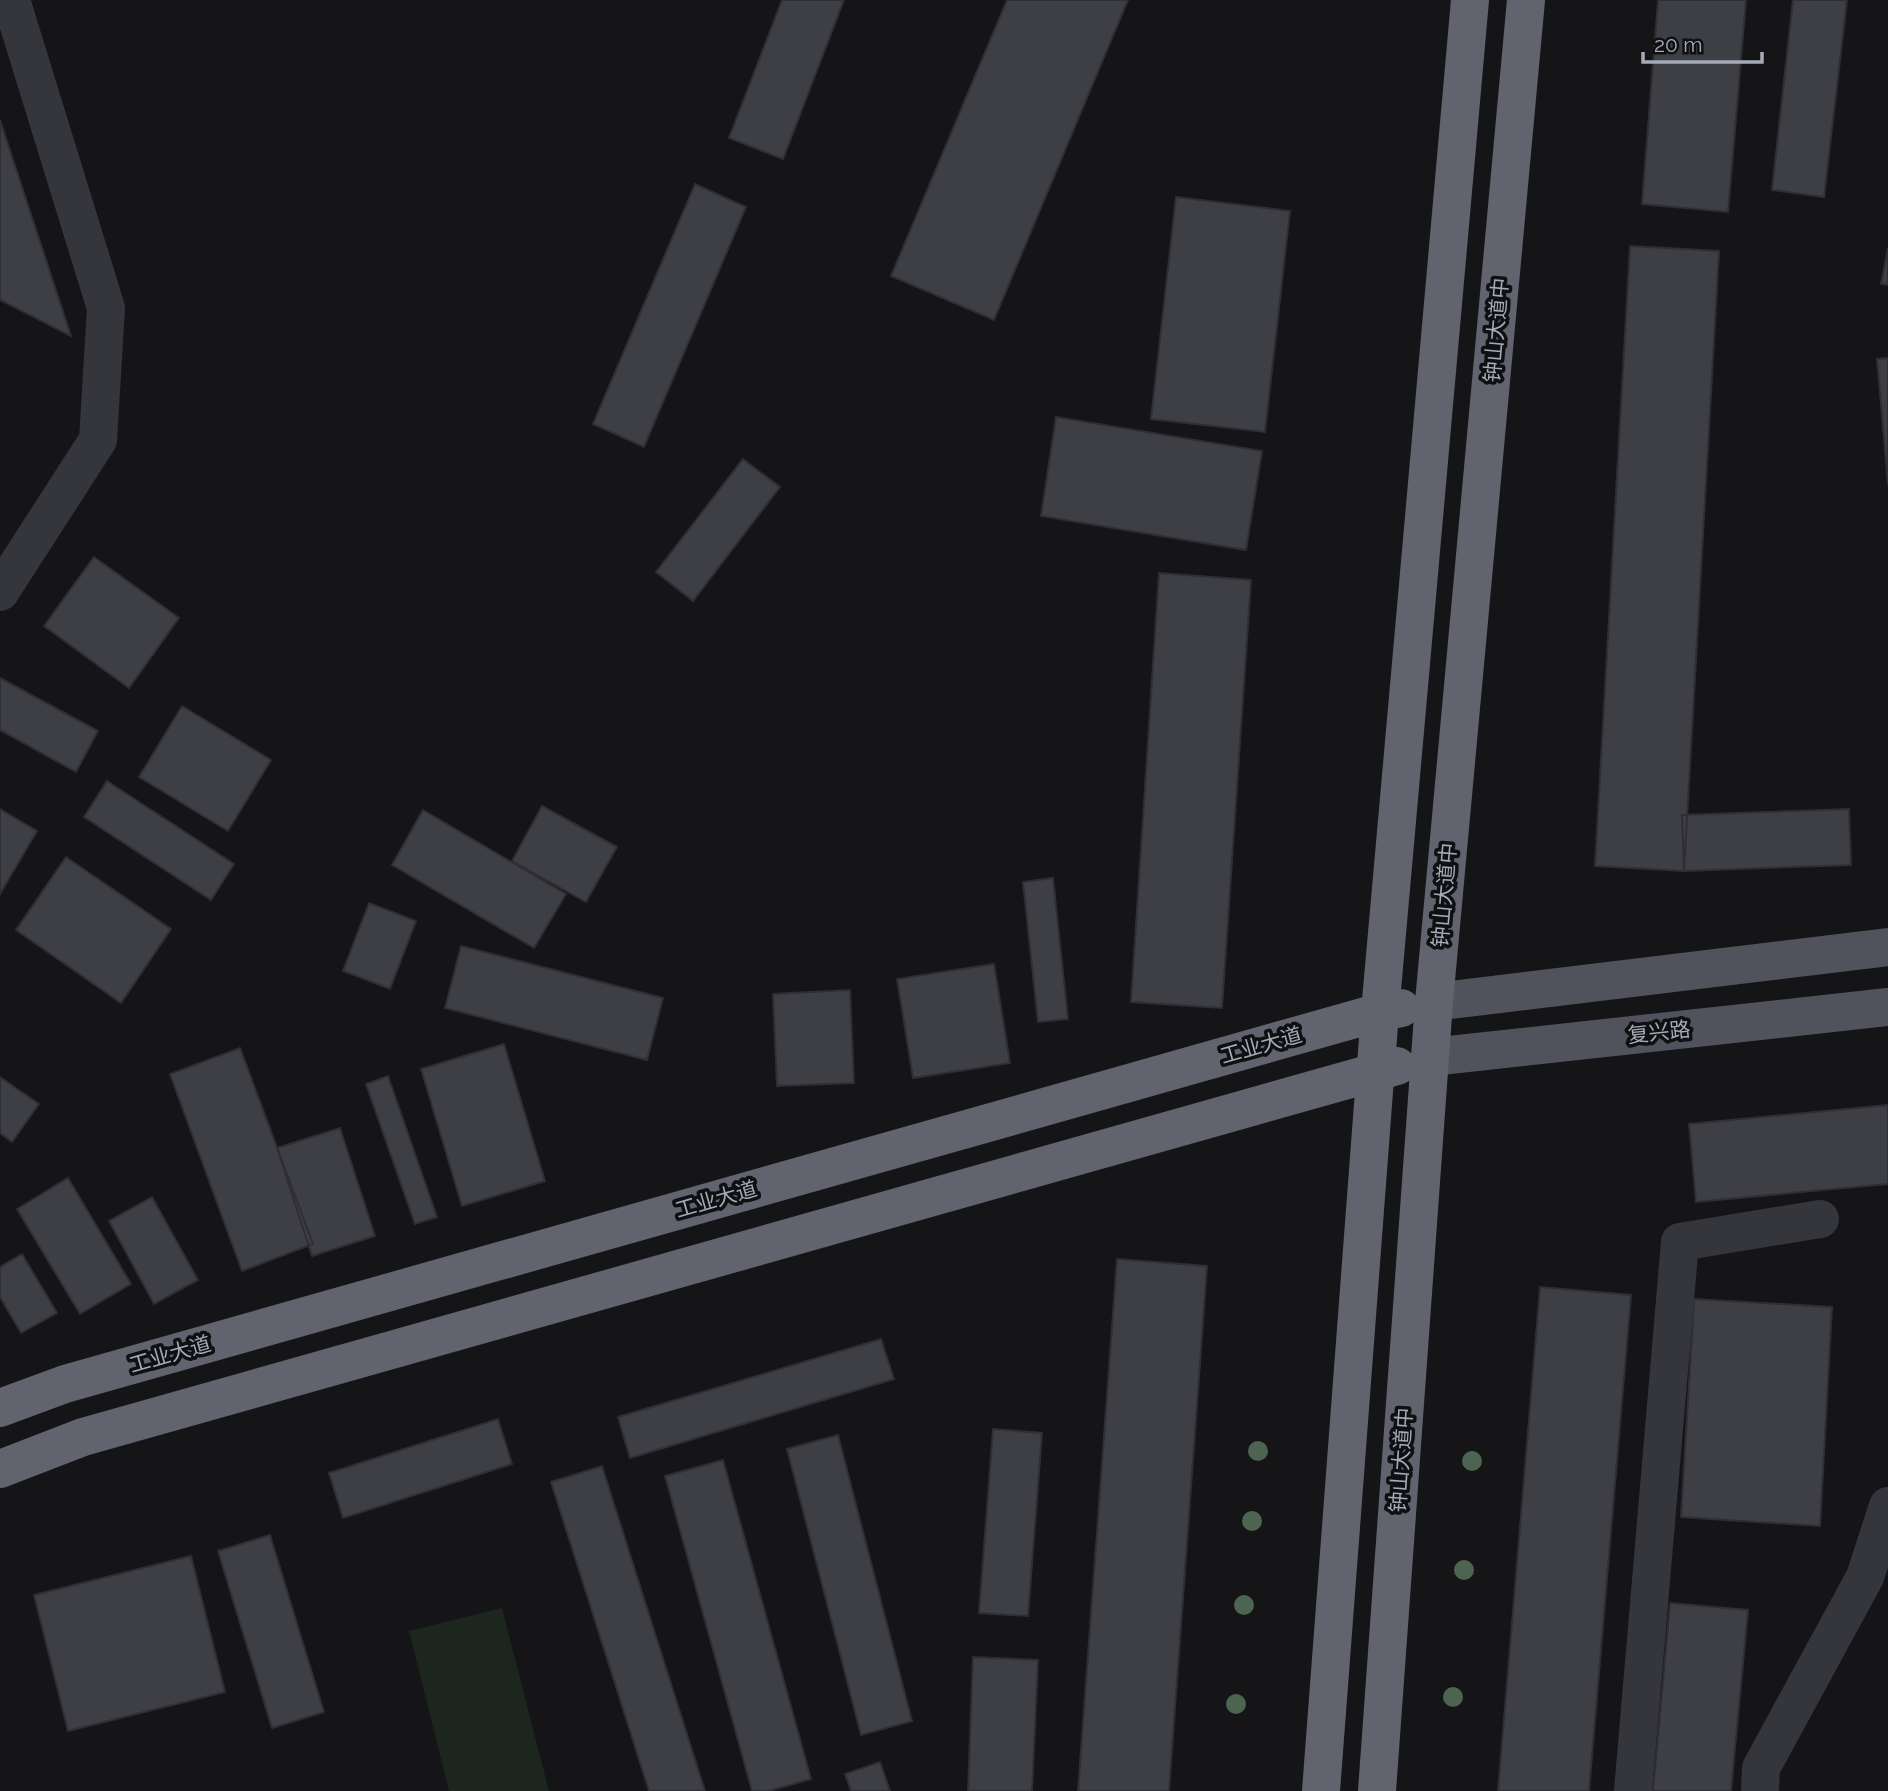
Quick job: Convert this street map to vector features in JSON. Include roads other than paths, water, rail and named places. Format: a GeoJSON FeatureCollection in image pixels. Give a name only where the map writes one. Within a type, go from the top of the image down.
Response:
{"type":"FeatureCollection","features":[{"type":"Feature","properties":{"kind":"highway"},"geometry":{"type":"LineString","coordinates":[[1321,1791],[1375,1072],[1470,0]]}},
{"type":"Feature","properties":{"kind":"highway","name":"钟山大道中"},"geometry":{"type":"LineString","coordinates":[[1377,1791],[1434,1002],[1526,0]]}},
{"type":"Feature","properties":{"kind":"highway","name":"工业大道"},"geometry":{"type":"LineString","coordinates":[[0,1408],[65,1384],[1380,1012],[1434,1002]]}},
{"type":"Feature","properties":{"kind":"highway"},"geometry":{"type":"LineString","coordinates":[[0,1469],[83,1437],[1431,1057]]}},
{"type":"Feature","properties":{"kind":"main road"},"geometry":{"type":"LineString","coordinates":[[1434,1002],[1888,947]]}},
{"type":"Feature","properties":{"kind":"main road","name":"复兴路"},"geometry":{"type":"LineString","coordinates":[[1431,1057],[1888,1007]]}},
{"type":"Feature","properties":{"kind":"street"},"geometry":{"type":"LineString","coordinates":[[0,592],[98,440],[106,308],[11,0]]}},
{"type":"Feature","properties":{"kind":"street"},"geometry":{"type":"LineString","coordinates":[[1633,1791],[1680,1242],[1820,1219]]}},
{"type":"Feature","properties":{"kind":"street"},"geometry":{"type":"LineString","coordinates":[[1760,1791],[1761,1768],[1865,1577],[1888,1506]]}}]}
